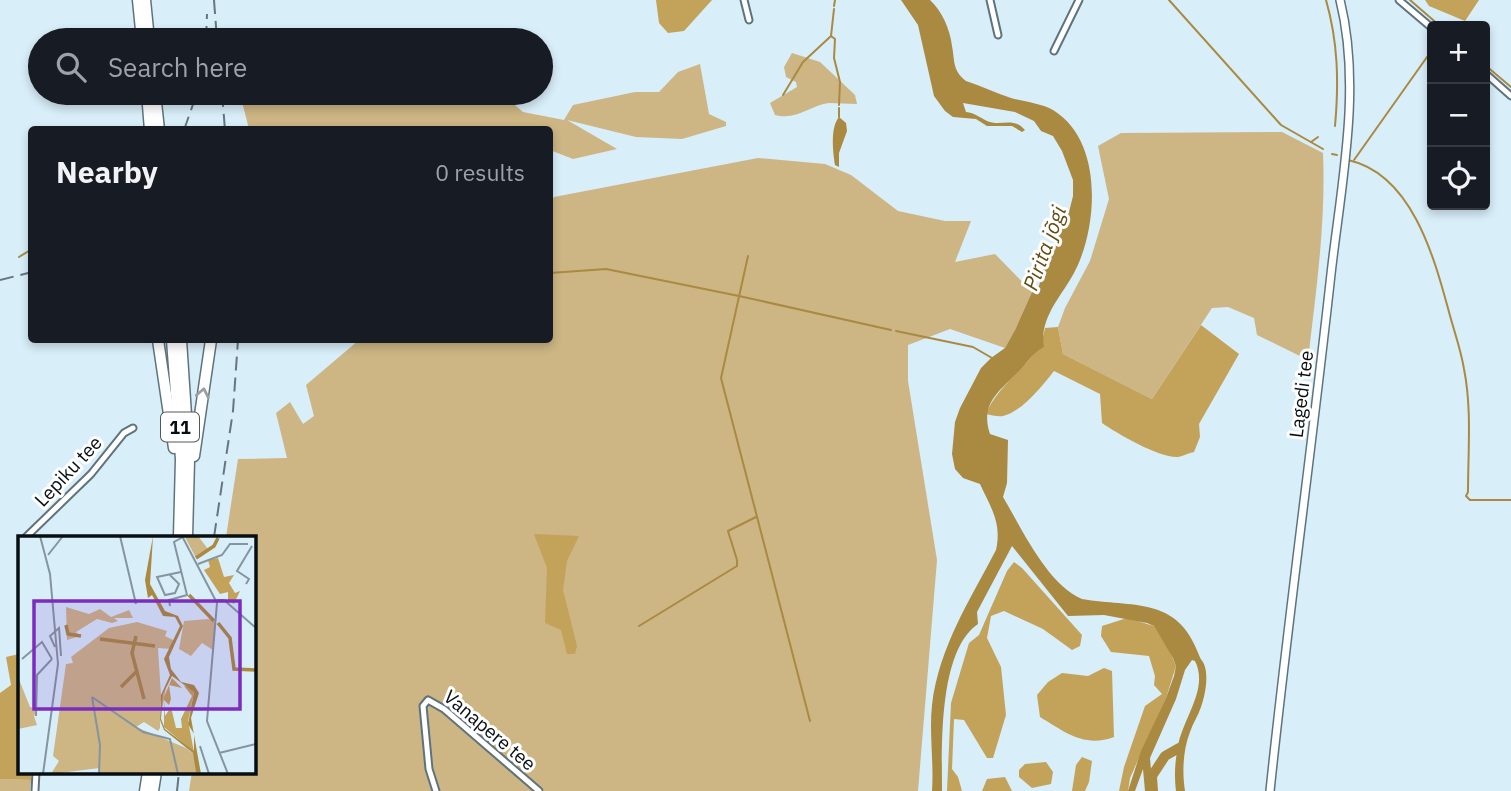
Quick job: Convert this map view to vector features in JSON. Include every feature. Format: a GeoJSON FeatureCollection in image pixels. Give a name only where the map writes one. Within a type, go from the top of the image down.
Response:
{"type":"FeatureCollection","features":[{"type":"Feature","properties":{"kind":"highway"},"geometry":{"type":"LineString","coordinates":[[138,0],[141,28]]}},
{"type":"Feature","properties":{"kind":"highway"},"geometry":{"type":"LineString","coordinates":[[145,0],[148,28]]}},
{"type":"Feature","properties":{"kind":"highway"},"geometry":{"type":"LineString","coordinates":[[148,105],[150,126]]}},
{"type":"Feature","properties":{"kind":"highway"},"geometry":{"type":"LineString","coordinates":[[156,105],[159,126]]}},
{"type":"Feature","properties":{"kind":"highway"},"geometry":{"type":"LineString","coordinates":[[158,343],[173,437],[176,502],[184,511],[193,496],[195,445],[211,343]]}},
{"type":"Feature","properties":{"kind":"highway","name":"11"},"geometry":{"type":"LineString","coordinates":[[172,343],[187,536]]}},
{"type":"Feature","properties":{"kind":"highway","name":"11"},"geometry":{"type":"LineString","coordinates":[[179,536],[184,511],[187,419],[181,343]]}},
{"type":"Feature","properties":{"kind":"highway"},"geometry":{"type":"LineString","coordinates":[[143,791],[151,774]]}},
{"type":"Feature","properties":{"kind":"highway"},"geometry":{"type":"LineString","coordinates":[[151,774],[153,791]]}},
{"type":"Feature","properties":{"kind":"street"},"geometry":{"type":"LineString","coordinates":[[744,0],[749,20]]}},
{"type":"Feature","properties":{"kind":"street"},"geometry":{"type":"LineString","coordinates":[[990,0],[998,35]]}},
{"type":"Feature","properties":{"kind":"street"},"geometry":{"type":"LineString","coordinates":[[1054,51],[1079,0]]}},
{"type":"Feature","properties":{"kind":"street","name":"Lagedi tee"},"geometry":{"type":"LineString","coordinates":[[1269,791],[1349,102],[1348,40],[1340,0]]}},
{"type":"Feature","properties":{"kind":"street"},"geometry":{"type":"LineString","coordinates":[[1399,0],[1427,24]]}},
{"type":"Feature","properties":{"kind":"street"},"geometry":{"type":"LineString","coordinates":[[1490,77],[1511,96]]}},
{"type":"Feature","properties":{"kind":"street","name":"Lepiku tee"},"geometry":{"type":"LineString","coordinates":[[27,536],[91,474],[124,433],[134,428]]}},
{"type":"Feature","properties":{"kind":"street","name":"Vanapere tee"},"geometry":{"type":"LineString","coordinates":[[436,791],[429,769],[423,706],[428,699],[444,709],[539,791]]}},
{"type":"Feature","properties":{"kind":"shaded area"},"geometry":{"type":"Polygon","coordinates":[[[656,0],[712,0],[684,31],[668,33],[659,23],[656,0]]]}},
{"type":"Feature","properties":{"kind":"shaded area"},"geometry":{"type":"Polygon","coordinates":[[[901,0],[930,0],[934,4],[947,27],[956,69],[966,81],[1053,110],[1070,124],[1081,142],[1092,186],[1088,233],[1082,254],[1048,317],[1043,336],[1044,347],[1034,354],[994,397],[987,423],[990,434],[1008,440],[1007,483],[1003,497],[1036,554],[1058,581],[1069,592],[1082,599],[1136,605],[1166,613],[1179,622],[1190,636],[1204,664],[1206,680],[1202,702],[1186,746],[1183,769],[1185,791],[1176,791],[1176,763],[1181,735],[1197,693],[1199,682],[1195,661],[1192,660],[1185,670],[1176,699],[1150,758],[1151,770],[1157,777],[1158,791],[1145,791],[1143,769],[1135,791],[1128,791],[1141,751],[1174,676],[1176,666],[1173,658],[1154,626],[1147,623],[1104,615],[1068,616],[1012,546],[977,612],[978,624],[965,637],[956,655],[945,702],[942,791],[932,791],[931,716],[941,663],[966,606],[996,550],[998,532],[980,484],[963,478],[955,469],[952,454],[955,422],[981,368],[1005,348],[1032,292],[1039,286],[1044,266],[1069,212],[1073,180],[1053,136],[1041,131],[1034,121],[1015,112],[963,103],[966,112],[992,123],[1016,124],[1025,130],[1022,132],[1012,126],[987,126],[976,119],[953,117],[945,111],[934,96],[918,25],[901,0]]]}},
{"type":"Feature","properties":{"kind":"shaded area"},"geometry":{"type":"Polygon","coordinates":[[[1425,0],[1479,0],[1465,21],[1429,6],[1425,0]]]}},
{"type":"Feature","properties":{"kind":"shaded area"},"geometry":{"type":"Polygon","coordinates":[[[792,53],[820,62],[855,95],[857,104],[829,103],[790,116],[775,115],[770,103],[797,87],[796,82],[786,77],[784,67],[792,53]]]}},
{"type":"Feature","properties":{"kind":"shaded area"},"geometry":{"type":"Polygon","coordinates":[[[700,64],[709,114],[726,122],[726,126],[682,139],[636,137],[567,120],[617,149],[573,159],[553,151],[553,126],[248,126],[243,105],[515,105],[523,112],[564,120],[573,105],[635,92],[659,92],[678,72],[700,64]]]}},
{"type":"Feature","properties":{"kind":"shaded area"},"geometry":{"type":"Polygon","coordinates":[[[839,117],[846,123],[847,131],[839,153],[839,167],[835,165],[833,140],[834,127],[839,117]]]}},
{"type":"Feature","properties":{"kind":"shaded area"},"geometry":{"type":"Polygon","coordinates":[[[1282,132],[1323,153],[1322,231],[1308,360],[1257,335],[1254,318],[1228,307],[1212,308],[1152,399],[1063,354],[1058,327],[1090,261],[1109,199],[1098,146],[1121,133],[1282,132]]]}},
{"type":"Feature","properties":{"kind":"shaded area"},"geometry":{"type":"Polygon","coordinates":[[[758,158],[825,164],[851,175],[898,211],[945,221],[971,221],[955,262],[995,254],[1032,292],[1005,348],[950,329],[908,345],[908,381],[937,560],[918,791],[189,791],[192,774],[256,774],[256,536],[226,536],[238,459],[287,458],[276,413],[290,402],[303,424],[314,416],[306,385],[355,343],[553,343],[554,197],[758,158]]]}},
{"type":"Feature","properties":{"kind":"shaded area"},"geometry":{"type":"Polygon","coordinates":[[[1201,325],[1239,354],[1199,424],[1200,437],[1194,452],[1178,457],[1160,454],[1118,433],[1102,423],[1100,394],[1054,371],[1018,409],[1003,416],[986,414],[1000,391],[1036,351],[1045,328],[1058,327],[1063,354],[1152,399],[1201,325]]]}},
{"type":"Feature","properties":{"kind":"shaded area"},"geometry":{"type":"Polygon","coordinates":[[[534,534],[579,536],[567,561],[563,590],[577,646],[575,654],[567,654],[561,630],[545,623],[547,568],[534,534]]]}},
{"type":"Feature","properties":{"kind":"shaded area"},"geometry":{"type":"Polygon","coordinates":[[[1014,562],[1082,635],[1080,646],[1072,650],[1043,629],[1004,611],[991,616],[987,638],[1001,667],[1006,715],[993,758],[987,758],[964,720],[954,719],[952,769],[958,777],[962,791],[947,791],[951,703],[969,643],[979,635],[1007,571],[1014,562]]]}},
{"type":"Feature","properties":{"kind":"shaded area"},"geometry":{"type":"Polygon","coordinates":[[[1127,618],[1154,626],[1176,666],[1166,698],[1130,778],[1128,791],[1119,791],[1124,767],[1145,706],[1162,694],[1154,685],[1155,676],[1149,656],[1111,652],[1101,636],[1102,626],[1127,618]]]}},
{"type":"Feature","properties":{"kind":"shaded area"},"geometry":{"type":"Polygon","coordinates":[[[18,654],[18,774],[31,774],[31,780],[0,779],[0,693],[11,685],[6,657],[18,654]]]}},
{"type":"Feature","properties":{"kind":"shaded area"},"geometry":{"type":"Polygon","coordinates":[[[1104,668],[1112,671],[1114,737],[1093,741],[1075,737],[1040,717],[1037,695],[1048,682],[1062,673],[1088,676],[1104,668]]]}},
{"type":"Feature","properties":{"kind":"shaded area"},"geometry":{"type":"Polygon","coordinates":[[[1082,757],[1092,761],[1089,782],[1085,791],[1072,791],[1076,765],[1082,757]]]}},
{"type":"Feature","properties":{"kind":"shaded area"},"geometry":{"type":"Polygon","coordinates":[[[1046,762],[1053,772],[1051,784],[1032,788],[1019,777],[1019,770],[1025,764],[1046,762]]]}},
{"type":"Feature","properties":{"kind":"shaded area"},"geometry":{"type":"Polygon","coordinates":[[[1005,777],[1012,791],[982,791],[987,779],[1005,777]]]}},
{"type":"Feature","properties":{"kind":"shaded area"},"geometry":{"type":"Polygon","coordinates":[[[0,779],[31,780],[30,791],[0,791],[0,779]]]}},
{"type":"Feature","properties":{"kind":"waterway"},"geometry":{"type":"LineString","coordinates":[[834,6],[835,0]]}},
{"type":"Feature","properties":{"kind":"waterway"},"geometry":{"type":"LineString","coordinates":[[1169,0],[1281,125],[1323,149]]}},
{"type":"Feature","properties":{"kind":"waterway"},"geometry":{"type":"LineString","coordinates":[[1326,0],[1336,62],[1335,126]]}},
{"type":"Feature","properties":{"kind":"waterway"},"geometry":{"type":"LineString","coordinates":[[1410,0],[1434,21]]}},
{"type":"Feature","properties":{"kind":"waterway"},"geometry":{"type":"LineString","coordinates":[[783,95],[803,62],[831,36],[834,9]]}},
{"type":"Feature","properties":{"kind":"waterway"},"geometry":{"type":"LineString","coordinates":[[831,36],[835,39],[834,58],[840,82],[839,105]]}},
{"type":"Feature","properties":{"kind":"waterway"},"geometry":{"type":"LineString","coordinates":[[1354,160],[1427,57]]}},
{"type":"Feature","properties":{"kind":"waterway"},"geometry":{"type":"LineString","coordinates":[[1490,69],[1511,87]]}},
{"type":"Feature","properties":{"kind":"waterway"},"geometry":{"type":"LineString","coordinates":[[839,108],[839,117]]}},
{"type":"Feature","properties":{"kind":"waterway"},"geometry":{"type":"LineString","coordinates":[[1311,142],[1318,137]]}},
{"type":"Feature","properties":{"kind":"waterway"},"geometry":{"type":"LineString","coordinates":[[1332,154],[1337,155]]}},
{"type":"Feature","properties":{"kind":"waterway"},"geometry":{"type":"LineString","coordinates":[[1348,160],[1370,168],[1389,182],[1404,200],[1417,221],[1436,267],[1463,362],[1468,399],[1466,496],[1470,500],[1511,500]]}},
{"type":"Feature","properties":{"kind":"waterway"},"geometry":{"type":"LineString","coordinates":[[19,257],[28,251]]}},
{"type":"Feature","properties":{"kind":"waterway"},"geometry":{"type":"LineString","coordinates":[[748,256],[721,378],[810,721]]}},
{"type":"Feature","properties":{"kind":"waterway"},"geometry":{"type":"LineString","coordinates":[[553,273],[606,269],[891,330]]}},
{"type":"Feature","properties":{"kind":"waterway"},"geometry":{"type":"LineString","coordinates":[[896,331],[973,347],[992,358]]}},
{"type":"Feature","properties":{"kind":"waterway"},"geometry":{"type":"LineString","coordinates":[[639,626],[737,566],[728,531],[756,517]]}},
{"type":"Feature","properties":{"kind":"waterway","name":"Pirita jõgi"},"geometry":{"type":"LineString","coordinates":[[1150,779],[1165,756],[1179,748]]}},
{"type":"Feature","properties":{"kind":"railway"},"geometry":{"type":"LineString","coordinates":[[214,0],[216,28]]}},
{"type":"Feature","properties":{"kind":"railway"},"geometry":{"type":"LineString","coordinates":[[206,28],[207,14]]}},
{"type":"Feature","properties":{"kind":"railway"},"geometry":{"type":"LineString","coordinates":[[185,126],[193,105]]}},
{"type":"Feature","properties":{"kind":"railway"},"geometry":{"type":"LineString","coordinates":[[223,105],[225,126]]}},
{"type":"Feature","properties":{"kind":"railway"},"geometry":{"type":"LineString","coordinates":[[0,280],[28,273]]}},
{"type":"Feature","properties":{"kind":"railway"},"geometry":{"type":"LineString","coordinates":[[214,536],[233,411],[238,343]]}},
{"type":"Feature","properties":{"kind":"railway"},"geometry":{"type":"LineString","coordinates":[[177,791],[179,774]]}}]}
